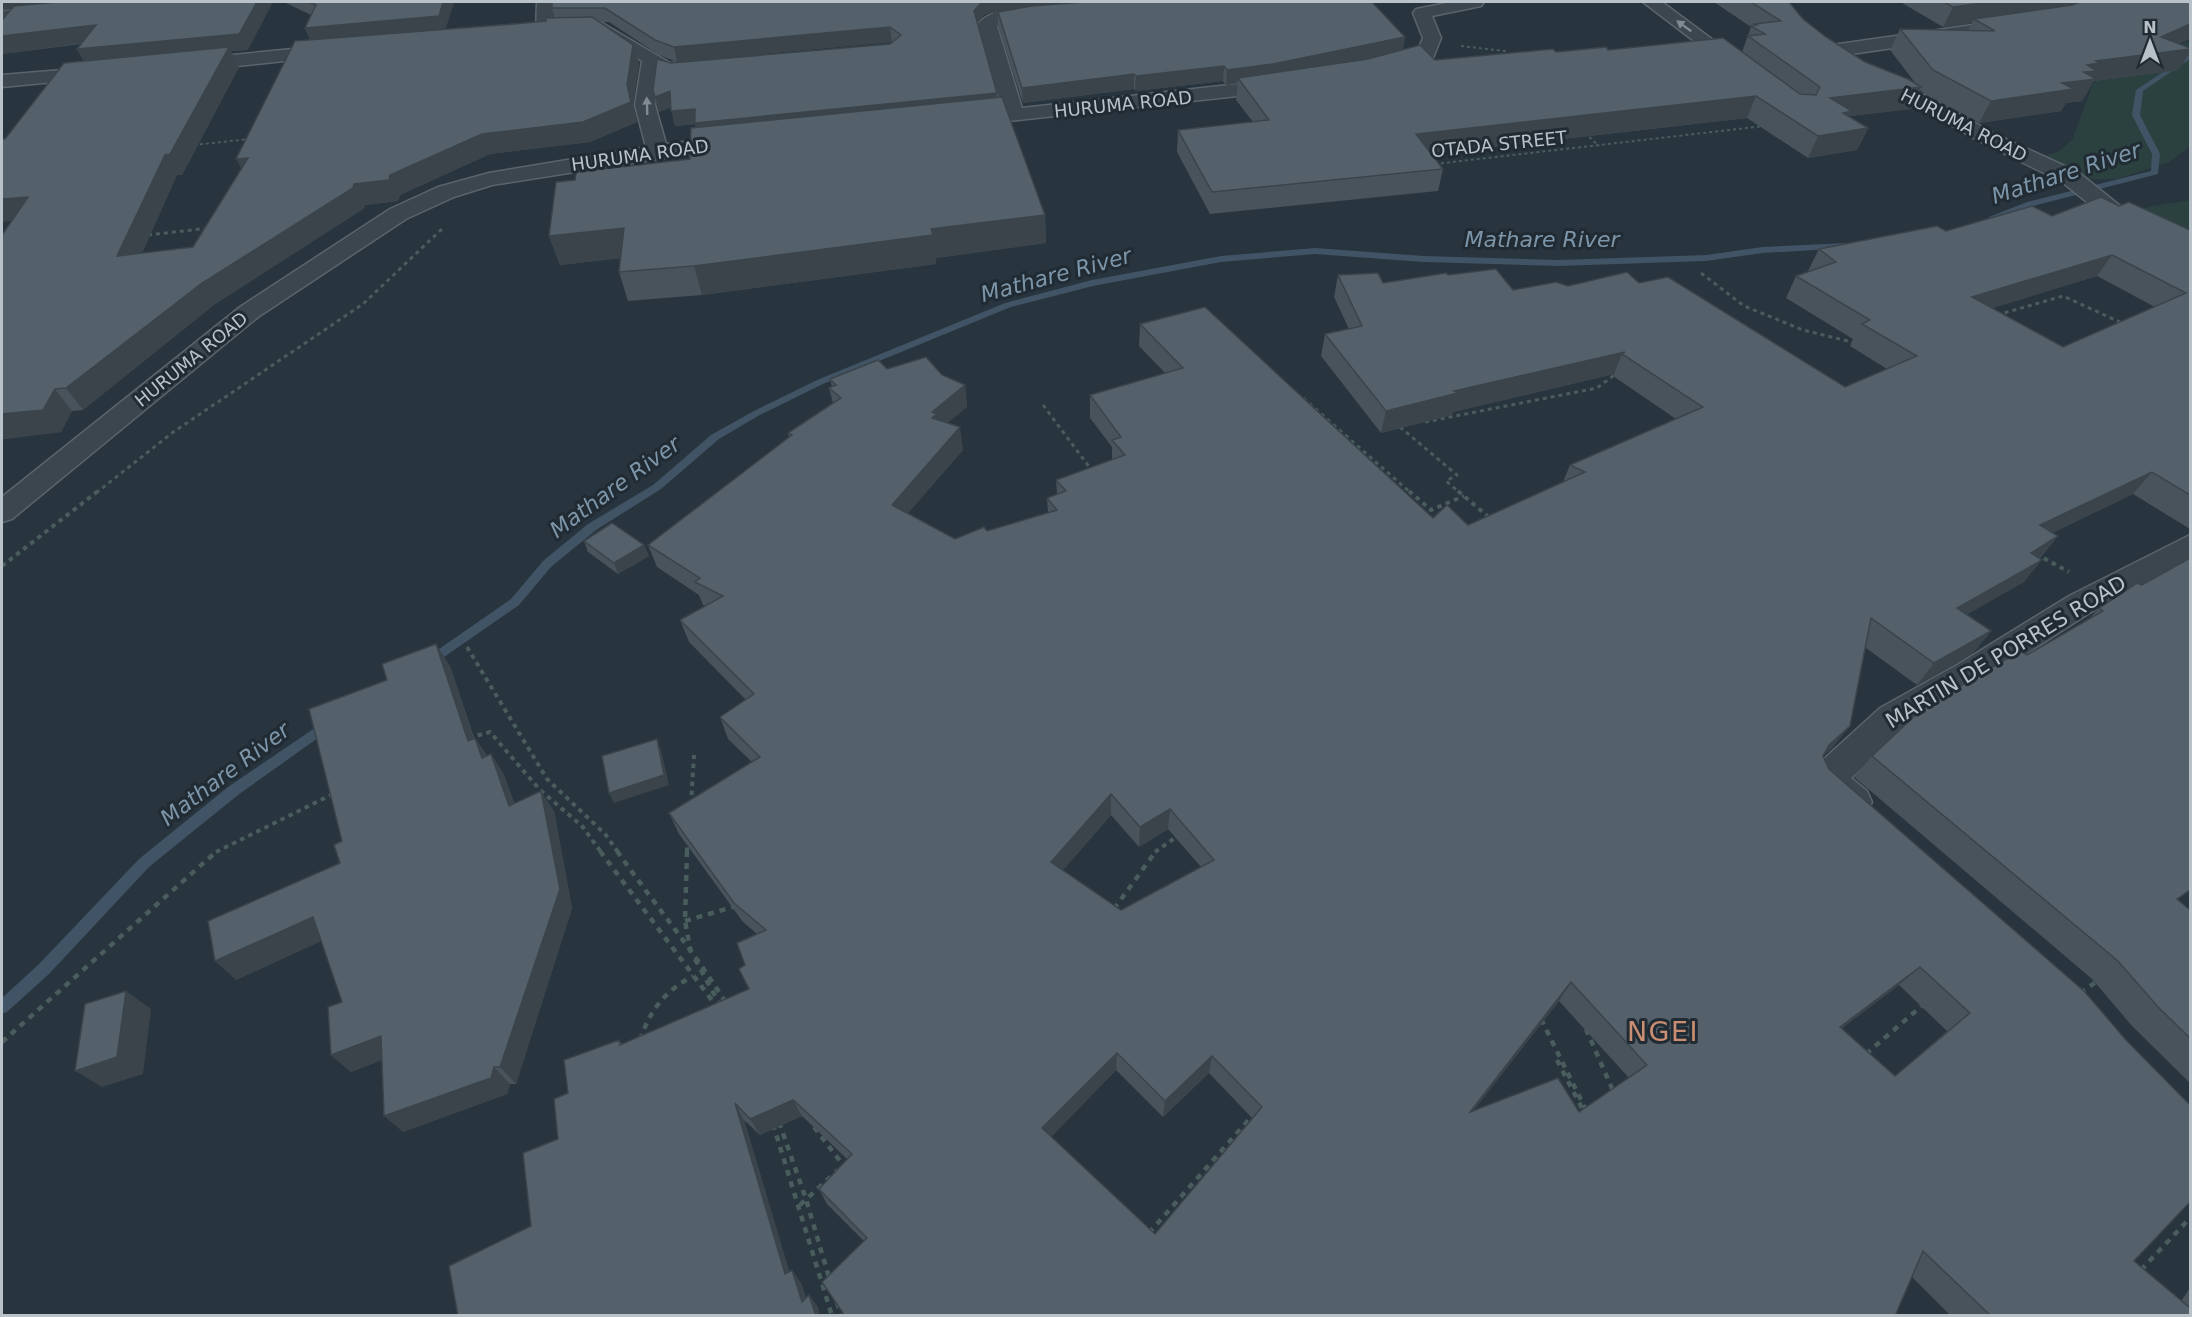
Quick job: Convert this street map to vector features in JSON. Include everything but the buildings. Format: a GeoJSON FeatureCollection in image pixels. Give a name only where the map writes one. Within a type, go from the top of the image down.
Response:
{"type":"FeatureCollection","features":[{"type":"Feature","properties":{"kind":"street"},"geometry":{"type":"LineString","coordinates":[[545,30],[546,2]]}},
{"type":"Feature","properties":{"kind":"street"},"geometry":{"type":"LineString","coordinates":[[1364,72],[1426,54],[1432,38],[1415,7],[1475,2]]}},
{"type":"Feature","properties":{"kind":"street"},"geometry":{"type":"LineString","coordinates":[[1651,2],[1753,76]]}},
{"type":"Feature","properties":{"kind":"street"},"geometry":{"type":"LineString","coordinates":[[1825,52],[2060,18],[2094,2]]}},
{"type":"Feature","properties":{"kind":"street"},"geometry":{"type":"LineString","coordinates":[[2,16],[69,9]]}},
{"type":"Feature","properties":{"kind":"street"},"geometry":{"type":"LineString","coordinates":[[1014,115],[987,24],[1000,17],[1065,10]]}},
{"type":"Feature","properties":{"kind":"street"},"geometry":{"type":"LineString","coordinates":[[522,33],[602,28],[651,61],[675,70],[712,67]]}},
{"type":"Feature","properties":{"kind":"street","name":"HURUMA ROAD"},"geometry":{"type":"LineString","coordinates":[[1809,37],[1825,52],[1851,70],[1920,100],[1986,137],[2070,177],[2090,196],[2111,210],[2190,249]]}},
{"type":"Feature","properties":{"kind":"street"},"geometry":{"type":"LineString","coordinates":[[176,66],[352,50]]}},
{"type":"Feature","properties":{"kind":"street"},"geometry":{"type":"LineString","coordinates":[[651,61],[645,105],[658,150]]}},
{"type":"Feature","properties":{"kind":"street"},"geometry":{"type":"LineString","coordinates":[[2,81],[120,72]]}},
{"type":"Feature","properties":{"kind":"street","name":"HURUMA ROAD"},"geometry":{"type":"LineString","coordinates":[[943,122],[1250,90],[1300,82]]}},
{"type":"Feature","properties":{"kind":"street","name":"HURUMA ROAD"},"geometry":{"type":"LineString","coordinates":[[2,512],[249,312],[398,214],[446,192],[489,178],[658,150],[760,140]]}},
{"type":"Feature","properties":{"kind":"street","name":"MARTIN DE PORRES ROAD"},"geometry":{"type":"LineString","coordinates":[[1881,825],[1827,778],[1892,718],[1969,674],[2080,604],[2190,545]]}},
{"type":"Feature","properties":{"kind":"path"},"geometry":{"type":"LineString","coordinates":[[1430,44],[1505,51],[1513,59]]}},
{"type":"Feature","properties":{"kind":"path","name":"OTADA STREET"},"geometry":{"type":"LineString","coordinates":[[1429,164],[1599,147],[1768,125]]}},
{"type":"Feature","properties":{"kind":"path","name":"OTADA STREET"},"geometry":{"type":"LineString","coordinates":[[1584,131],[1599,147]]}},
{"type":"Feature","properties":{"kind":"path"},"geometry":{"type":"LineString","coordinates":[[194,145],[252,139],[248,149]]}},
{"type":"Feature","properties":{"kind":"path"},"geometry":{"type":"LineString","coordinates":[[2,566],[172,433],[363,304],[449,223]]}},
{"type":"Feature","properties":{"kind":"path"},"geometry":{"type":"LineString","coordinates":[[144,235],[215,227]]}},
{"type":"Feature","properties":{"kind":"path"},"geometry":{"type":"LineString","coordinates":[[1701,273],[1744,306],[1803,330],[1863,344]]}},
{"type":"Feature","properties":{"kind":"path"},"geometry":{"type":"LineString","coordinates":[[1994,316],[2063,296],[2131,328]]}},
{"type":"Feature","properties":{"kind":"path"},"geometry":{"type":"LineString","coordinates":[[1422,423],[1597,388],[1626,367]]}},
{"type":"Feature","properties":{"kind":"path"},"geometry":{"type":"LineString","coordinates":[[1301,396],[1431,510],[1464,496]]}},
{"type":"Feature","properties":{"kind":"path"},"geometry":{"type":"LineString","coordinates":[[1043,405],[1098,479]]}},
{"type":"Feature","properties":{"kind":"path"},"geometry":{"type":"LineString","coordinates":[[1411,425],[1399,427],[1457,476],[1446,481],[1500,526]]}},
{"type":"Feature","properties":{"kind":"path"},"geometry":{"type":"LineString","coordinates":[[1095,464],[1101,473]]}},
{"type":"Feature","properties":{"kind":"path"},"geometry":{"type":"LineString","coordinates":[[2027,549],[2047,562],[2075,573]]}},
{"type":"Feature","properties":{"kind":"path"},"geometry":{"type":"LineString","coordinates":[[460,741],[490,732],[540,790],[582,826],[693,976],[724,1010],[692,954],[605,834],[547,779],[467,648]]}},
{"type":"Feature","properties":{"kind":"path"},"geometry":{"type":"LineString","coordinates":[[690,807],[694,755]]}},
{"type":"Feature","properties":{"kind":"path"},"geometry":{"type":"LineString","coordinates":[[2,1042],[218,850],[344,788]]}},
{"type":"Feature","properties":{"kind":"path"},"geometry":{"type":"LineString","coordinates":[[1107,916],[1156,850],[1186,831]]}},
{"type":"Feature","properties":{"kind":"path"},"geometry":{"type":"LineString","coordinates":[[687,837],[685,921],[692,954]]}},
{"type":"Feature","properties":{"kind":"path"},"geometry":{"type":"LineString","coordinates":[[685,921],[744,902]]}},
{"type":"Feature","properties":{"kind":"path"},"geometry":{"type":"LineString","coordinates":[[639,1042],[646,1022],[655,1007],[672,987],[693,976]]}},
{"type":"Feature","properties":{"kind":"path"},"geometry":{"type":"LineString","coordinates":[[2076,995],[2105,976]]}},
{"type":"Feature","properties":{"kind":"path"},"geometry":{"type":"LineString","coordinates":[[1860,1059],[1929,999]]}},
{"type":"Feature","properties":{"kind":"path"},"geometry":{"type":"LineString","coordinates":[[1540,1013],[1562,1072],[1590,1122]]}},
{"type":"Feature","properties":{"kind":"path"},"geometry":{"type":"LineString","coordinates":[[1582,1021],[1616,1097]]}},
{"type":"Feature","properties":{"kind":"path"},"geometry":{"type":"LineString","coordinates":[[1147,1235],[1256,1112]]}},
{"type":"Feature","properties":{"kind":"path"},"geometry":{"type":"LineString","coordinates":[[777,1114],[806,1198],[831,1286]]}},
{"type":"Feature","properties":{"kind":"path"},"geometry":{"type":"LineString","coordinates":[[770,1117],[800,1205],[832,1316]]}},
{"type":"Feature","properties":{"kind":"path"},"geometry":{"type":"LineString","coordinates":[[808,1120],[844,1164],[848,1175]]}},
{"type":"Feature","properties":{"kind":"path"},"geometry":{"type":"LineString","coordinates":[[800,1205],[852,1156]]}},
{"type":"Feature","properties":{"kind":"path"},"geometry":{"type":"LineString","coordinates":[[2136,1276],[2190,1218]]}},
{"type":"Feature","properties":{"kind":"path"},"geometry":{"type":"LineString","coordinates":[[834,1296],[841,1316]]}},
{"type":"Feature","properties":{"kind":"green space"},"geometry":{"type":"Polygon","coordinates":[[[2190,40],[2190,146],[2169,162],[2118,179],[2089,179],[2051,174],[2040,157],[2058,152],[2072,140],[2093,84],[2101,77],[2190,40]]]}},
{"type":"Feature","properties":{"kind":"green space"},"geometry":{"type":"Polygon","coordinates":[[[2190,200],[2190,241],[2135,212],[2147,207],[2190,200]]]}},
{"type":"Feature","properties":{"kind":"waterway","name":"Mathare River"},"geometry":{"type":"LineString","coordinates":[[1992,219],[2030,204],[2155,172],[2156,154],[2136,115],[2140,90],[2190,56]]}},
{"type":"Feature","properties":{"kind":"waterway","name":"Mathare River"},"geometry":{"type":"LineString","coordinates":[[430,661],[515,602],[547,564],[592,527],[657,487],[715,437],[755,414],[820,382],[1008,305],[1092,283],[1221,259],[1315,251],[1424,259],[1558,263],[1706,258],[1763,250],[1846,246]]}},
{"type":"Feature","properties":{"kind":"waterway","name":"Mathare River"},"geometry":{"type":"LineString","coordinates":[[2,1007],[44,969],[144,863],[233,791],[328,724]]}},
{"type":"Feature","properties":{"kind":"district","name":"NGEI"},"geometry":{"type":"Point","coordinates":[1663,1031]}}]}
